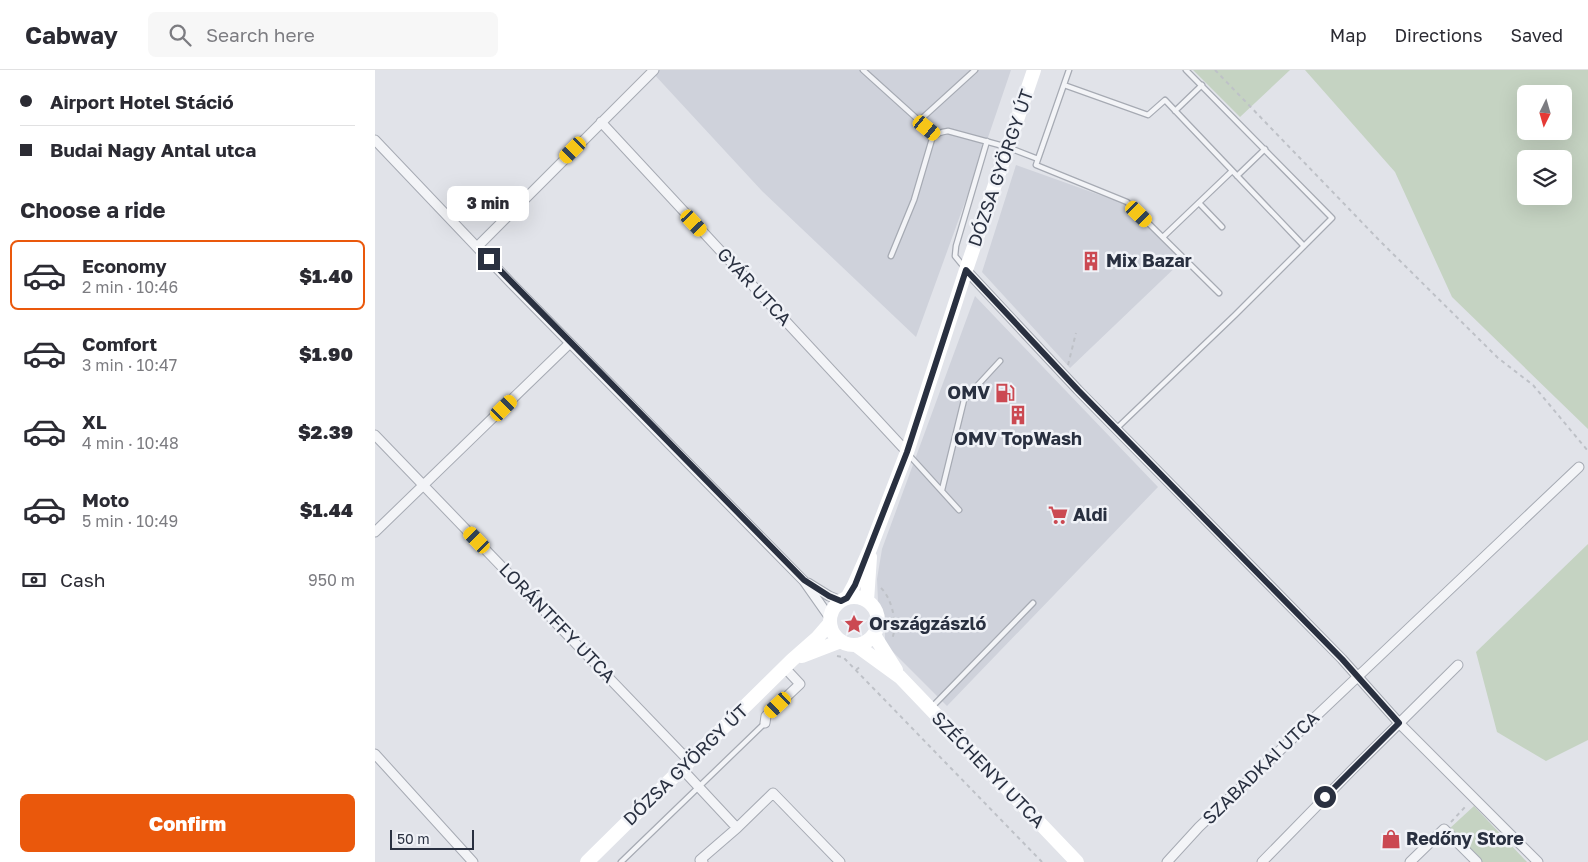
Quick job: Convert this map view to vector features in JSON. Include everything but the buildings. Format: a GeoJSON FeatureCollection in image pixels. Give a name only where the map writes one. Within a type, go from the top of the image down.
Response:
{"type":"FeatureCollection","features":[{"type":"Feature","properties":{"kind":"main road","name":"DÓZSA GYÖRGY ÚT"},"geometry":{"type":"LineString","coordinates":[[844,600],[855,585],[907,452],[1034,70]]}},
{"type":"Feature","properties":{"kind":"main road","name":"DÓZSA GYÖRGY ÚT"},"geometry":{"type":"LineString","coordinates":[[868,595],[870,549]]}},
{"type":"Feature","properties":{"kind":"main road"},"geometry":{"type":"LineString","coordinates":[[868,595],[877,613],[877,628],[874,635],[863,644],[855,645],[841,641],[834,635],[830,621],[836,606],[844,600],[861,598],[868,595]]}},
{"type":"Feature","properties":{"kind":"main road","name":"DÓZSA GYÖRGY ÚT"},"geometry":{"type":"LineString","coordinates":[[587,862],[817,638],[830,621]]}},
{"type":"Feature","properties":{"kind":"main road","name":"SZÉCHENYI UTCA"},"geometry":{"type":"LineString","coordinates":[[874,635],[878,652],[900,677],[1077,862]]}},
{"type":"Feature","properties":{"kind":"main road","name":"DÓZSA GYÖRGY ÚT"},"geometry":{"type":"LineString","coordinates":[[789,664],[841,641]]}},
{"type":"Feature","properties":{"kind":"main road","name":"SZÉCHENYI UTCA"},"geometry":{"type":"LineString","coordinates":[[855,645],[878,652]]}},
{"type":"Feature","properties":{"kind":"street"},"geometry":{"type":"LineString","coordinates":[[477,247],[654,70]]}},
{"type":"Feature","properties":{"kind":"street","name":"GYÁR UTCA"},"geometry":{"type":"LineString","coordinates":[[601,122],[907,452]]}},
{"type":"Feature","properties":{"kind":"street"},"geometry":{"type":"LineString","coordinates":[[375,140],[570,343],[804,580],[830,621]]}},
{"type":"Feature","properties":{"kind":"street"},"geometry":{"type":"LineString","coordinates":[[966,270],[1116,430],[1342,659],[1399,723],[1538,862]]}},
{"type":"Feature","properties":{"kind":"street"},"geometry":{"type":"LineString","coordinates":[[375,532],[570,343]]}},
{"type":"Feature","properties":{"kind":"street","name":"LORÁNTFFY UTCA"},"geometry":{"type":"LineString","coordinates":[[375,435],[686,765],[699,787],[737,828]]}},
{"type":"Feature","properties":{"kind":"street","name":"SZABADKAI UTCA"},"geometry":{"type":"LineString","coordinates":[[1167,862],[1199,827],[1579,467]]}},
{"type":"Feature","properties":{"kind":"street"},"geometry":{"type":"LineString","coordinates":[[804,580],[829,596],[844,600]]}},
{"type":"Feature","properties":{"kind":"street","name":"DÓZSA GYÖRGY ÚT"},"geometry":{"type":"LineString","coordinates":[[765,723],[766,716],[800,684],[789,664]]}},
{"type":"Feature","properties":{"kind":"street"},"geometry":{"type":"LineString","coordinates":[[1262,862],[1458,665]]}},
{"type":"Feature","properties":{"kind":"street"},"geometry":{"type":"LineString","coordinates":[[375,754],[473,862]]}},
{"type":"Feature","properties":{"kind":"street"},"geometry":{"type":"LineString","coordinates":[[703,862],[701,860],[773,793],[840,862]]}},
{"type":"Feature","properties":{"kind":"street"},"geometry":{"type":"LineString","coordinates":[[1410,862],[1444,829],[1477,862]]}},
{"type":"Feature","properties":{"kind":"lane"},"geometry":{"type":"LineString","coordinates":[[863,70],[935,135]]}},
{"type":"Feature","properties":{"kind":"lane"},"geometry":{"type":"LineString","coordinates":[[919,121],[975,70]]}},
{"type":"Feature","properties":{"kind":"lane"},"geometry":{"type":"LineString","coordinates":[[1069,70],[1036,165],[1127,202],[1219,293]]}},
{"type":"Feature","properties":{"kind":"lane"},"geometry":{"type":"LineString","coordinates":[[1116,430],[1333,218],[1186,70]]}},
{"type":"Feature","properties":{"kind":"lane"},"geometry":{"type":"LineString","coordinates":[[1064,85],[1148,115],[1165,100],[1304,246]]}},
{"type":"Feature","properties":{"kind":"lane"},"geometry":{"type":"LineString","coordinates":[[1175,111],[1202,85]]}},
{"type":"Feature","properties":{"kind":"lane"},"geometry":{"type":"LineString","coordinates":[[891,256],[914,200],[931,139],[935,135],[949,131],[1007,147],[1038,159]]}},
{"type":"Feature","properties":{"kind":"lane"},"geometry":{"type":"LineString","coordinates":[[966,270],[955,256],[956,246],[987,141]]}},
{"type":"Feature","properties":{"kind":"lane"},"geometry":{"type":"LineString","coordinates":[[1237,176],[1265,149]]}},
{"type":"Feature","properties":{"kind":"lane"},"geometry":{"type":"LineString","coordinates":[[1163,237],[1232,171]]}},
{"type":"Feature","properties":{"kind":"lane"},"geometry":{"type":"LineString","coordinates":[[1199,202],[1222,227]]}},
{"type":"Feature","properties":{"kind":"lane"},"geometry":{"type":"LineString","coordinates":[[941,490],[964,400],[1000,361]]}},
{"type":"Feature","properties":{"kind":"lane"},"geometry":{"type":"LineString","coordinates":[[907,452],[959,510]]}},
{"type":"Feature","properties":{"kind":"lane"},"geometry":{"type":"LineString","coordinates":[[930,709],[1033,603]]}},
{"type":"Feature","properties":{"kind":"lane","name":"DÓZSA GYÖRGY ÚT"},"geometry":{"type":"LineString","coordinates":[[621,862],[765,723]]}},
{"type":"Feature","properties":{"kind":"path"},"geometry":{"type":"LineString","coordinates":[[1215,70],[1379,240],[1498,358],[1533,385],[1588,451]]}},
{"type":"Feature","properties":{"kind":"path"},"geometry":{"type":"LineString","coordinates":[[1065,376],[1076,333]]}},
{"type":"Feature","properties":{"kind":"path"},"geometry":{"type":"LineString","coordinates":[[857,670],[893,636],[894,624],[891,603],[887,594],[881,588],[868,595]]}},
{"type":"Feature","properties":{"kind":"path"},"geometry":{"type":"LineString","coordinates":[[824,647],[831,655],[843,657],[857,670],[1042,862]]}},
{"type":"Feature","properties":{"kind":"path"},"geometry":{"type":"LineString","coordinates":[[1444,829],[1474,798]]}},
{"type":"Feature","properties":{"kind":"shaded area"},"geometry":{"type":"Polygon","coordinates":[[[654,70],[1011,70],[916,337],[762,191],[652,72],[654,70]]]}},
{"type":"Feature","properties":{"kind":"shaded area"},"geometry":{"type":"Polygon","coordinates":[[[1016,165],[1125,204],[1183,260],[1070,368],[982,272],[1016,165]]]}},
{"type":"Feature","properties":{"kind":"shaded area"},"geometry":{"type":"Polygon","coordinates":[[[975,296],[1158,487],[947,706],[885,644],[885,620],[878,601],[877,579],[882,549],[975,296]]]}},
{"type":"Feature","properties":{"kind":"green space"},"geometry":{"type":"Polygon","coordinates":[[[1193,70],[1290,70],[1240,117],[1193,70]]]}},
{"type":"Feature","properties":{"kind":"green space"},"geometry":{"type":"Polygon","coordinates":[[[1305,70],[1588,70],[1588,429],[1452,297],[1395,172],[1305,70]]]}},
{"type":"Feature","properties":{"kind":"green space"},"geometry":{"type":"Polygon","coordinates":[[[1588,544],[1588,740],[1546,761],[1497,732],[1476,652],[1588,544]]]}},
{"type":"Feature","properties":{"kind":"green space"},"geometry":{"type":"Polygon","coordinates":[[[1474,806],[1527,862],[1482,862],[1449,829],[1474,806]]]}},
{"type":"Feature","properties":{"kind":"place","name":"Mix Bazar"},"geometry":{"type":"Point","coordinates":[1091,261]}},
{"type":"Feature","properties":{"kind":"place","name":"OMV"},"geometry":{"type":"Point","coordinates":[1005,393]}},
{"type":"Feature","properties":{"kind":"place","name":"OMV TopWash"},"geometry":{"type":"Point","coordinates":[1018,415]}},
{"type":"Feature","properties":{"kind":"place","name":"Aldi"},"geometry":{"type":"Point","coordinates":[1058,515]}},
{"type":"Feature","properties":{"kind":"place","name":"Országzászló"},"geometry":{"type":"Point","coordinates":[854,624]}},
{"type":"Feature","properties":{"kind":"place","name":"Redőny Store"},"geometry":{"type":"Point","coordinates":[1391,839]}},
{"type":"Feature","properties":{"kind":"route"},"geometry":{"type":"LineString","coordinates":[[489,259],[804,580],[829,596],[841,601],[847,598],[855,585],[907,452],[966,270],[1078,390],[1342,659],[1399,723],[1325,797]]}}]}
